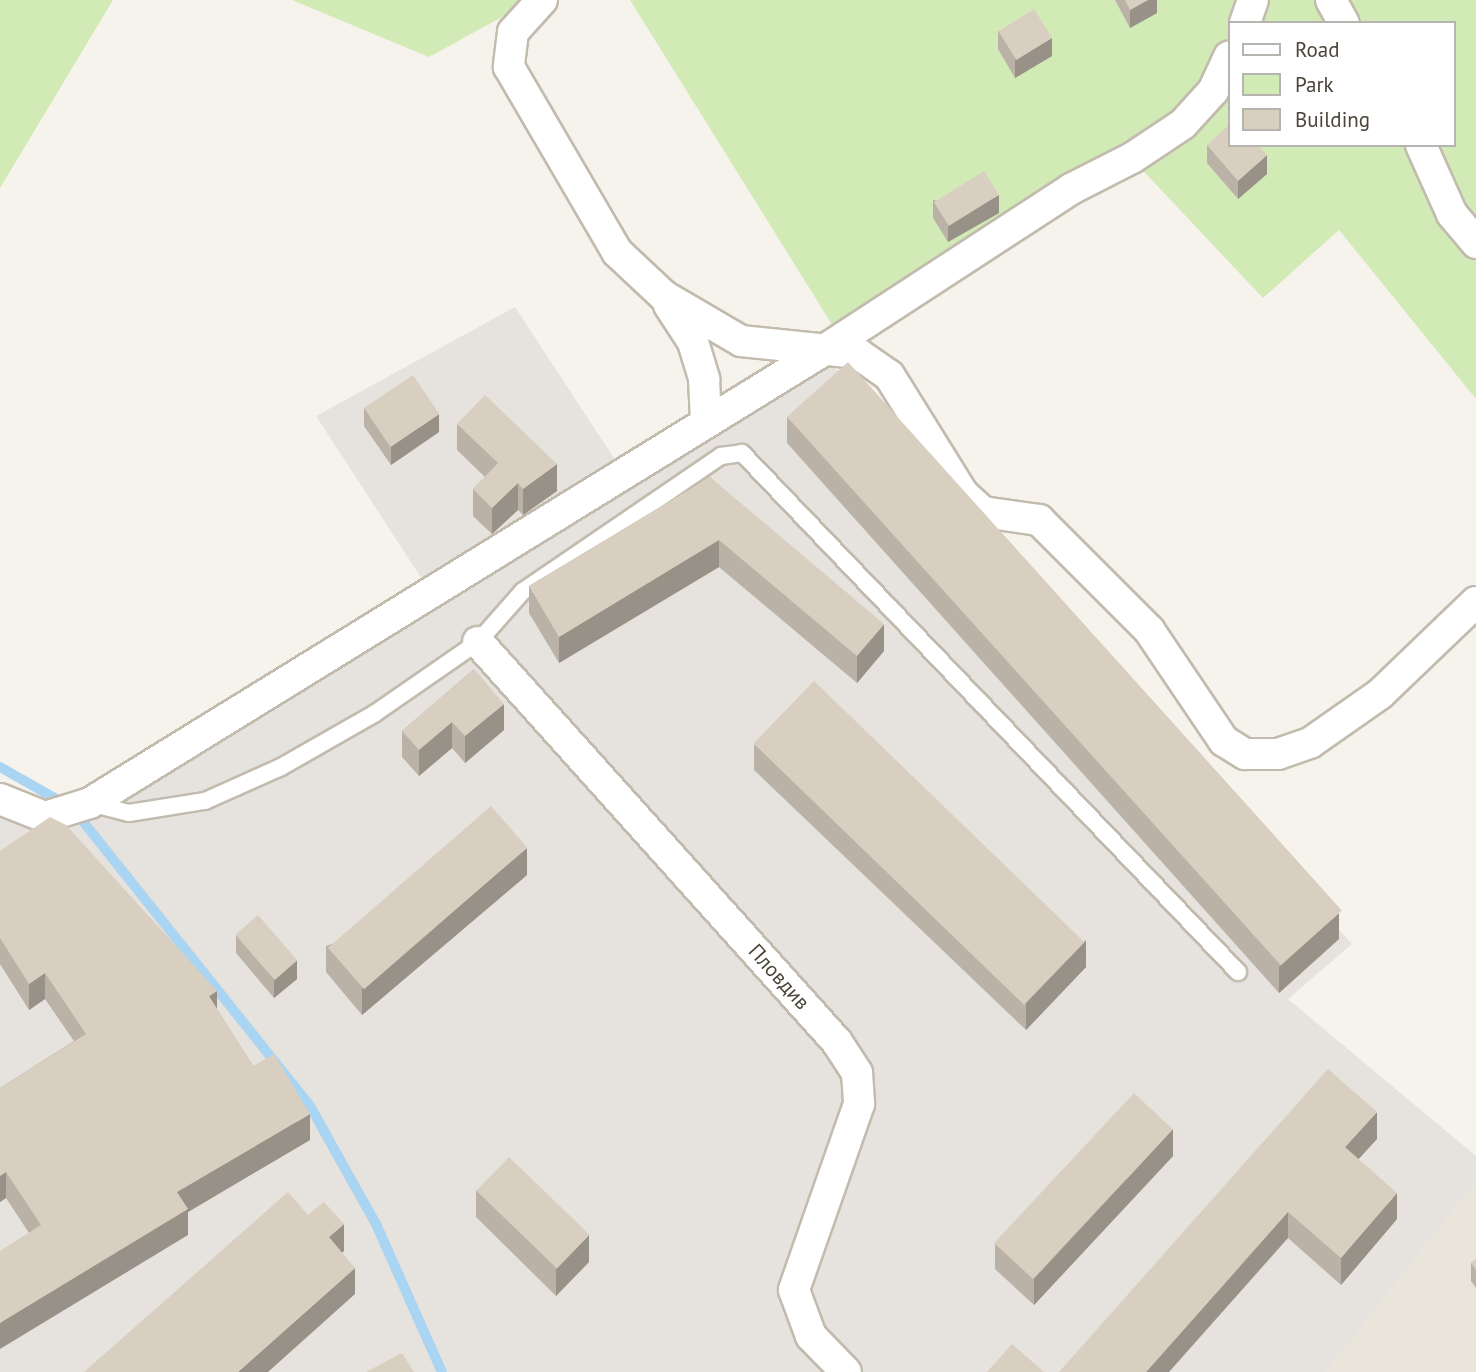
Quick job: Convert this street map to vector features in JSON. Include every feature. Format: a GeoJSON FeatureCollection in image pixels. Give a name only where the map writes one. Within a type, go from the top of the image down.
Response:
{"type":"FeatureCollection","features":[{"type":"Feature","properties":{"kind":"street"},"geometry":{"type":"LineString","coordinates":[[542,0],[513,32],[509,67],[617,252],[664,296],[741,341],[821,352],[857,353],[889,375],[963,494],[983,512],[1039,520],[1149,630],[1224,741],[1245,754],[1278,754],[1339,725],[1476,602]]}},
{"type":"Feature","properties":{"kind":"street"},"geometry":{"type":"LineString","coordinates":[[1246,21],[1252,0]]}},
{"type":"Feature","properties":{"kind":"street"},"geometry":{"type":"LineString","coordinates":[[1331,0],[1343,21]]}},
{"type":"Feature","properties":{"kind":"street"},"geometry":{"type":"LineString","coordinates":[[0,799],[46,817],[90,803],[821,352],[973,250],[1183,124],[1213,91],[1228,59]]}},
{"type":"Feature","properties":{"kind":"street"},"geometry":{"type":"LineString","coordinates":[[1422,147],[1452,214],[1476,243]]}},
{"type":"Feature","properties":{"kind":"street"},"geometry":{"type":"LineString","coordinates":[[664,296],[693,342],[704,379],[706,422]]}},
{"type":"Feature","properties":{"kind":"street","name":"Пловдив"},"geometry":{"type":"LineString","coordinates":[[478,642],[837,1042],[857,1073],[859,1104],[794,1290],[811,1336],[846,1372]]}},
{"type":"Feature","properties":{"kind":"lane"},"geometry":{"type":"LineString","coordinates":[[90,803],[129,813],[205,802],[374,714],[478,642],[523,591],[721,456],[741,453],[1238,972]]}},
{"type":"Feature","properties":{"kind":"shaded area"},"geometry":{"type":"Polygon","coordinates":[[[515,307],[625,475],[821,352],[1352,944],[1288,999],[1476,1156],[1476,1182],[1326,1372],[0,1372],[0,799],[45,817],[431,593],[316,416],[515,307]]]}},
{"type":"Feature","properties":{"kind":"shaded area"},"geometry":{"type":"Polygon","coordinates":[[[1476,1182],[1476,1372],[1326,1372],[1476,1182]]]}},
{"type":"Feature","properties":{"kind":"green space"},"geometry":{"type":"Polygon","coordinates":[[[0,0],[113,0],[0,188],[0,0]]]}},
{"type":"Feature","properties":{"kind":"green space"},"geometry":{"type":"Polygon","coordinates":[[[292,0],[533,0],[429,57],[292,0]]]}},
{"type":"Feature","properties":{"kind":"green space"},"geometry":{"type":"Polygon","coordinates":[[[630,0],[1476,0],[1476,399],[1339,230],[1263,298],[1132,159],[841,339],[630,0]]]}},
{"type":"Feature","properties":{"kind":"building"},"geometry":{"type":"Polygon","coordinates":[[[1125,0],[1148,0],[1130,10],[1125,0]]]}},
{"type":"Feature","properties":{"kind":"building"},"geometry":{"type":"Polygon","coordinates":[[[1034,9],[1052,38],[1016,60],[998,31],[1034,9]]]}},
{"type":"Feature","properties":{"kind":"building"},"geometry":{"type":"Polygon","coordinates":[[[1228,126],[1228,147],[1260,147],[1267,155],[1238,181],[1207,145],[1228,126]]]}},
{"type":"Feature","properties":{"kind":"building"},"geometry":{"type":"Polygon","coordinates":[[[984,171],[999,195],[949,226],[934,202],[984,171]]]}},
{"type":"Feature","properties":{"kind":"building"},"geometry":{"type":"Polygon","coordinates":[[[848,362],[1342,910],[1281,965],[787,417],[848,362]]]}},
{"type":"Feature","properties":{"kind":"building"},"geometry":{"type":"Polygon","coordinates":[[[413,375],[439,414],[390,447],[364,408],[413,375]]]}},
{"type":"Feature","properties":{"kind":"building"},"geometry":{"type":"Polygon","coordinates":[[[485,395],[557,464],[523,489],[518,483],[492,508],[473,489],[498,463],[457,424],[485,395]]]}},
{"type":"Feature","properties":{"kind":"building"},"geometry":{"type":"Polygon","coordinates":[[[710,477],[884,624],[857,656],[719,540],[559,637],[529,586],[710,477]]]}},
{"type":"Feature","properties":{"kind":"building"},"geometry":{"type":"Polygon","coordinates":[[[474,669],[504,704],[465,736],[452,722],[419,750],[402,731],[474,669]]]}},
{"type":"Feature","properties":{"kind":"building"},"geometry":{"type":"Polygon","coordinates":[[[814,681],[1084,942],[1024,1005],[754,744],[814,681]]]}},
{"type":"Feature","properties":{"kind":"building"},"geometry":{"type":"Polygon","coordinates":[[[491,806],[527,848],[364,989],[328,948],[491,806]]]}},
{"type":"Feature","properties":{"kind":"building"},"geometry":{"type":"Polygon","coordinates":[[[50,817],[66,825],[217,991],[209,996],[253,1066],[274,1054],[310,1114],[177,1192],[188,1209],[0,1323],[0,1251],[41,1225],[6,1172],[0,1176],[0,1088],[86,1034],[45,973],[29,984],[0,938],[0,851],[50,817]]]}},
{"type":"Feature","properties":{"kind":"building"},"geometry":{"type":"Polygon","coordinates":[[[258,915],[297,960],[275,980],[235,935],[258,915]]]}},
{"type":"Feature","properties":{"kind":"building"},"geometry":{"type":"Polygon","coordinates":[[[1328,1069],[1377,1112],[1345,1147],[1397,1193],[1341,1258],[1288,1212],[1146,1372],[1059,1372],[1328,1069]]]}},
{"type":"Feature","properties":{"kind":"building"},"geometry":{"type":"Polygon","coordinates":[[[1134,1093],[1173,1129],[1033,1279],[994,1243],[1134,1093]]]}},
{"type":"Feature","properties":{"kind":"building"},"geometry":{"type":"Polygon","coordinates":[[[509,1157],[590,1235],[557,1269],[476,1191],[509,1157]]]}},
{"type":"Feature","properties":{"kind":"building"},"geometry":{"type":"Polygon","coordinates":[[[288,1192],[308,1215],[324,1202],[344,1224],[329,1237],[355,1268],[238,1372],[84,1372],[288,1192]]]}},
{"type":"Feature","properties":{"kind":"building"},"geometry":{"type":"Polygon","coordinates":[[[1012,1344],[1044,1372],[987,1372],[1012,1344]]]}},
{"type":"Feature","properties":{"kind":"building"},"geometry":{"type":"Polygon","coordinates":[[[402,1353],[414,1372],[366,1372],[402,1353]]]}},
{"type":"Feature","properties":{"kind":"waterway"},"geometry":{"type":"LineString","coordinates":[[0,767],[58,800]]}},
{"type":"Feature","properties":{"kind":"waterway"},"geometry":{"type":"LineString","coordinates":[[85,824],[310,1106],[376,1224],[442,1372]]}}]}
